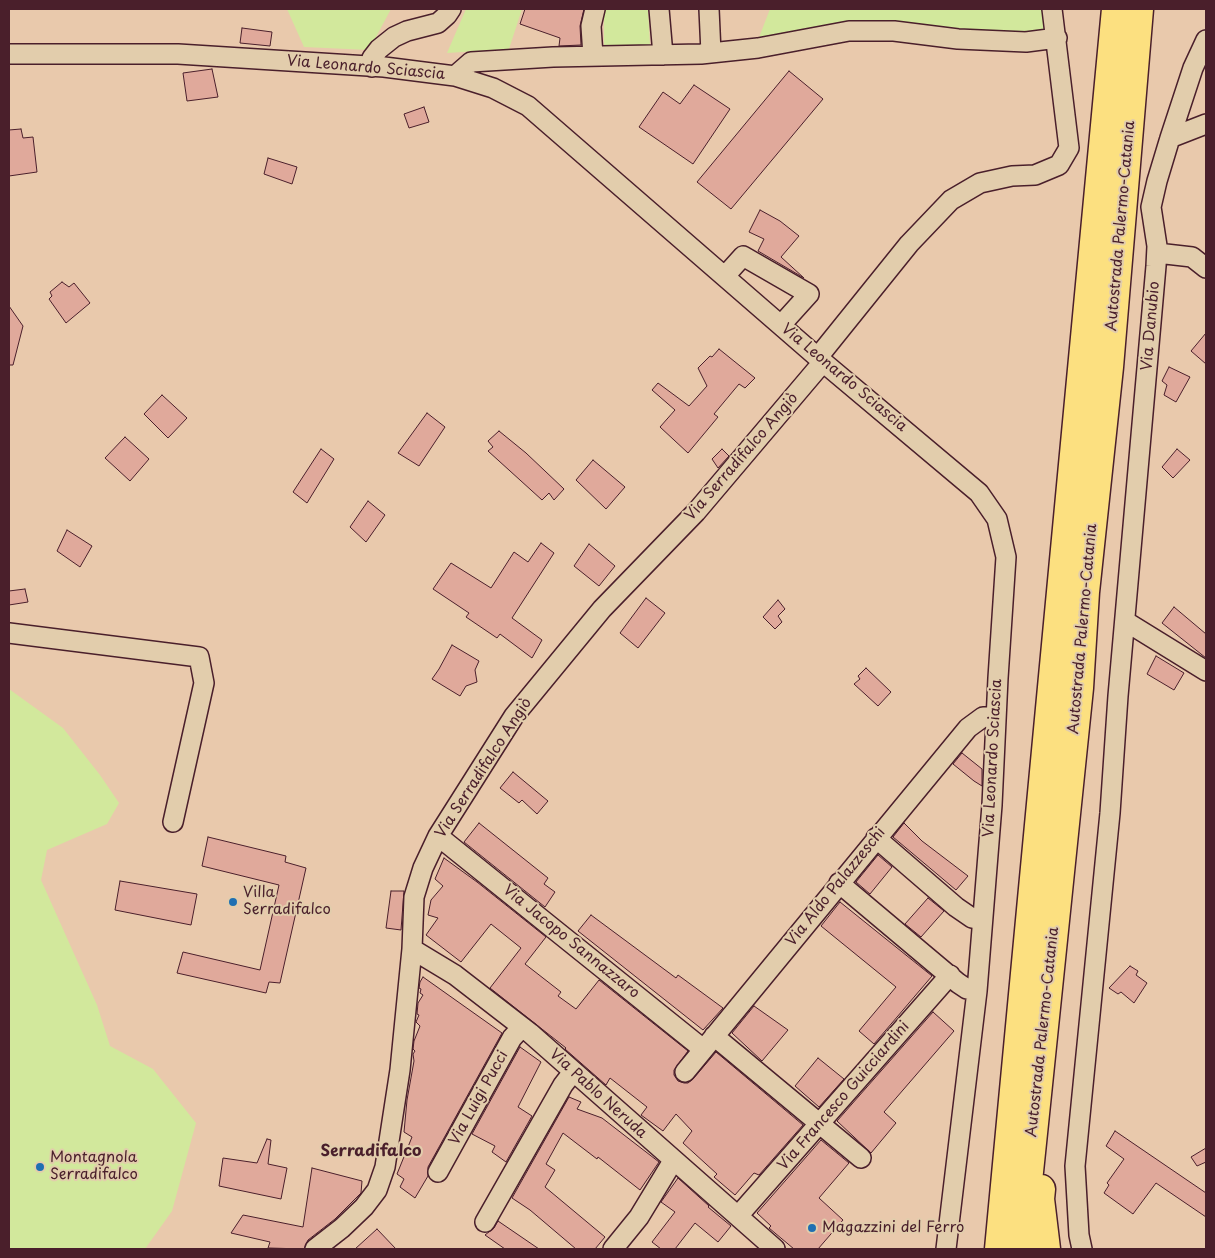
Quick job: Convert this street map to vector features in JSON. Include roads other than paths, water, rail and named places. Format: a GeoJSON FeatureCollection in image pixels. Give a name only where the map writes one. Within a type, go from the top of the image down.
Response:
{"type":"FeatureCollection","features":[{"type":"Feature","properties":{"kind":"highway","name":"Autostrada Palermo-Catania"},"geometry":{"type":"LineString","coordinates":[[999,1249],[1116,9]]}},
{"type":"Feature","properties":{"kind":"highway","name":"Autostrada Palermo-Catania"},"geometry":{"type":"LineString","coordinates":[[1021,1249],[1074,739],[1085,592],[1109,367],[1139,9]]}},
{"type":"Feature","properties":{"kind":"highway"},"geometry":{"type":"LineString","coordinates":[[1046,1249],[1040,1199],[1043,1137],[1070,850],[1074,739]]}},
{"type":"Feature","properties":{"kind":"highway"},"geometry":{"type":"LineString","coordinates":[[982,1249],[1014,968],[1032,900]]}},
{"type":"Feature","properties":{"kind":"street"},"geometry":{"type":"LineString","coordinates":[[372,66],[372,58],[379,49],[394,37],[406,31],[438,23],[451,9]]}},
{"type":"Feature","properties":{"kind":"street"},"geometry":{"type":"LineString","coordinates":[[593,56],[591,26],[595,9]]}},
{"type":"Feature","properties":{"kind":"street"},"geometry":{"type":"LineString","coordinates":[[659,9],[663,55]]}},
{"type":"Feature","properties":{"kind":"street"},"geometry":{"type":"LineString","coordinates":[[709,9],[711,53]]}},
{"type":"Feature","properties":{"kind":"street","name":"Via Serradifalco Angiò"},"geometry":{"type":"LineString","coordinates":[[315,1249],[342,1228],[364,1207],[377,1190],[385,1167],[400,1070],[412,949],[414,897],[423,868],[438,836],[520,709],[602,608],[696,512],[821,359],[910,244],[951,200],[980,183],[1012,176],[1035,175],[1059,165],[1069,148],[1052,9]]}},
{"type":"Feature","properties":{"kind":"street"},"geometry":{"type":"LineString","coordinates":[[455,76],[471,62],[711,53],[758,48],[849,31],[894,31],[958,40],[1026,42],[1057,38]]}},
{"type":"Feature","properties":{"kind":"street","name":"Via Danubio"},"geometry":{"type":"LineString","coordinates":[[1082,1249],[1079,1235],[1075,1166],[1110,813],[1157,253],[1151,207],[1157,181],[1193,68],[1206,40]]}},
{"type":"Feature","properties":{"kind":"street","name":"Via Leonardo Sciascia"},"geometry":{"type":"LineString","coordinates":[[9,54],[178,54],[372,66],[455,76],[493,88],[528,106],[979,494],[997,519],[1006,557],[992,805],[977,991],[946,1249]]}},
{"type":"Feature","properties":{"kind":"street"},"geometry":{"type":"LineString","coordinates":[[1170,138],[1206,124]]}},
{"type":"Feature","properties":{"kind":"street"},"geometry":{"type":"LineString","coordinates":[[1157,253],[1192,257],[1206,268]]}},
{"type":"Feature","properties":{"kind":"street"},"geometry":{"type":"LineString","coordinates":[[725,276],[743,256],[809,294],[781,325]]}},
{"type":"Feature","properties":{"kind":"street"},"geometry":{"type":"LineString","coordinates":[[1125,622],[1206,670]]}},
{"type":"Feature","properties":{"kind":"street"},"geometry":{"type":"LineString","coordinates":[[9,634],[199,657],[204,683],[173,822]]}},
{"type":"Feature","properties":{"kind":"street","name":"Via Aldo Palazzeschi"},"geometry":{"type":"LineString","coordinates":[[685,1072],[968,728],[983,717],[996,717]]}},
{"type":"Feature","properties":{"kind":"street","name":"Via Jacopo Sannazzaro"},"geometry":{"type":"LineString","coordinates":[[438,836],[709,1042],[820,1122],[861,1158]]}},
{"type":"Feature","properties":{"kind":"street"},"geometry":{"type":"LineString","coordinates":[[876,838],[956,907],[972,918],[982,920]]}},
{"type":"Feature","properties":{"kind":"street"},"geometry":{"type":"LineString","coordinates":[[839,883],[950,976],[967,989],[977,991]]}},
{"type":"Feature","properties":{"kind":"street","name":"Via Pablo Neruda"},"geometry":{"type":"LineString","coordinates":[[412,949],[455,975],[522,1027],[775,1249]]}},
{"type":"Feature","properties":{"kind":"street","name":"Via Francesco Guicciardini"},"geometry":{"type":"LineString","coordinates":[[738,1216],[950,976]]}},
{"type":"Feature","properties":{"kind":"street","name":"Via Luigi Pucci"},"geometry":{"type":"LineString","coordinates":[[438,1172],[512,1038],[522,1027]]}},
{"type":"Feature","properties":{"kind":"street"},"geometry":{"type":"LineString","coordinates":[[485,1222],[563,1085],[573,1072]]}},
{"type":"Feature","properties":{"kind":"street"},"geometry":{"type":"LineString","coordinates":[[613,1249],[639,1216],[673,1161]]}},
{"type":"Feature","properties":{"kind":"place","name":"Villa Serradifalco"},"geometry":{"type":"Point","coordinates":[233,902]}},
{"type":"Feature","properties":{"kind":"place","name":"Montagnola Serradifalco"},"geometry":{"type":"Point","coordinates":[40,1167]}},
{"type":"Feature","properties":{"kind":"place","name":"Magazzini del Ferro"},"geometry":{"type":"Point","coordinates":[812,1228]}},
{"type":"Feature","properties":{"kind":"district","name":"Serradifalco"},"geometry":{"type":"Point","coordinates":[371,1152]}}]}
